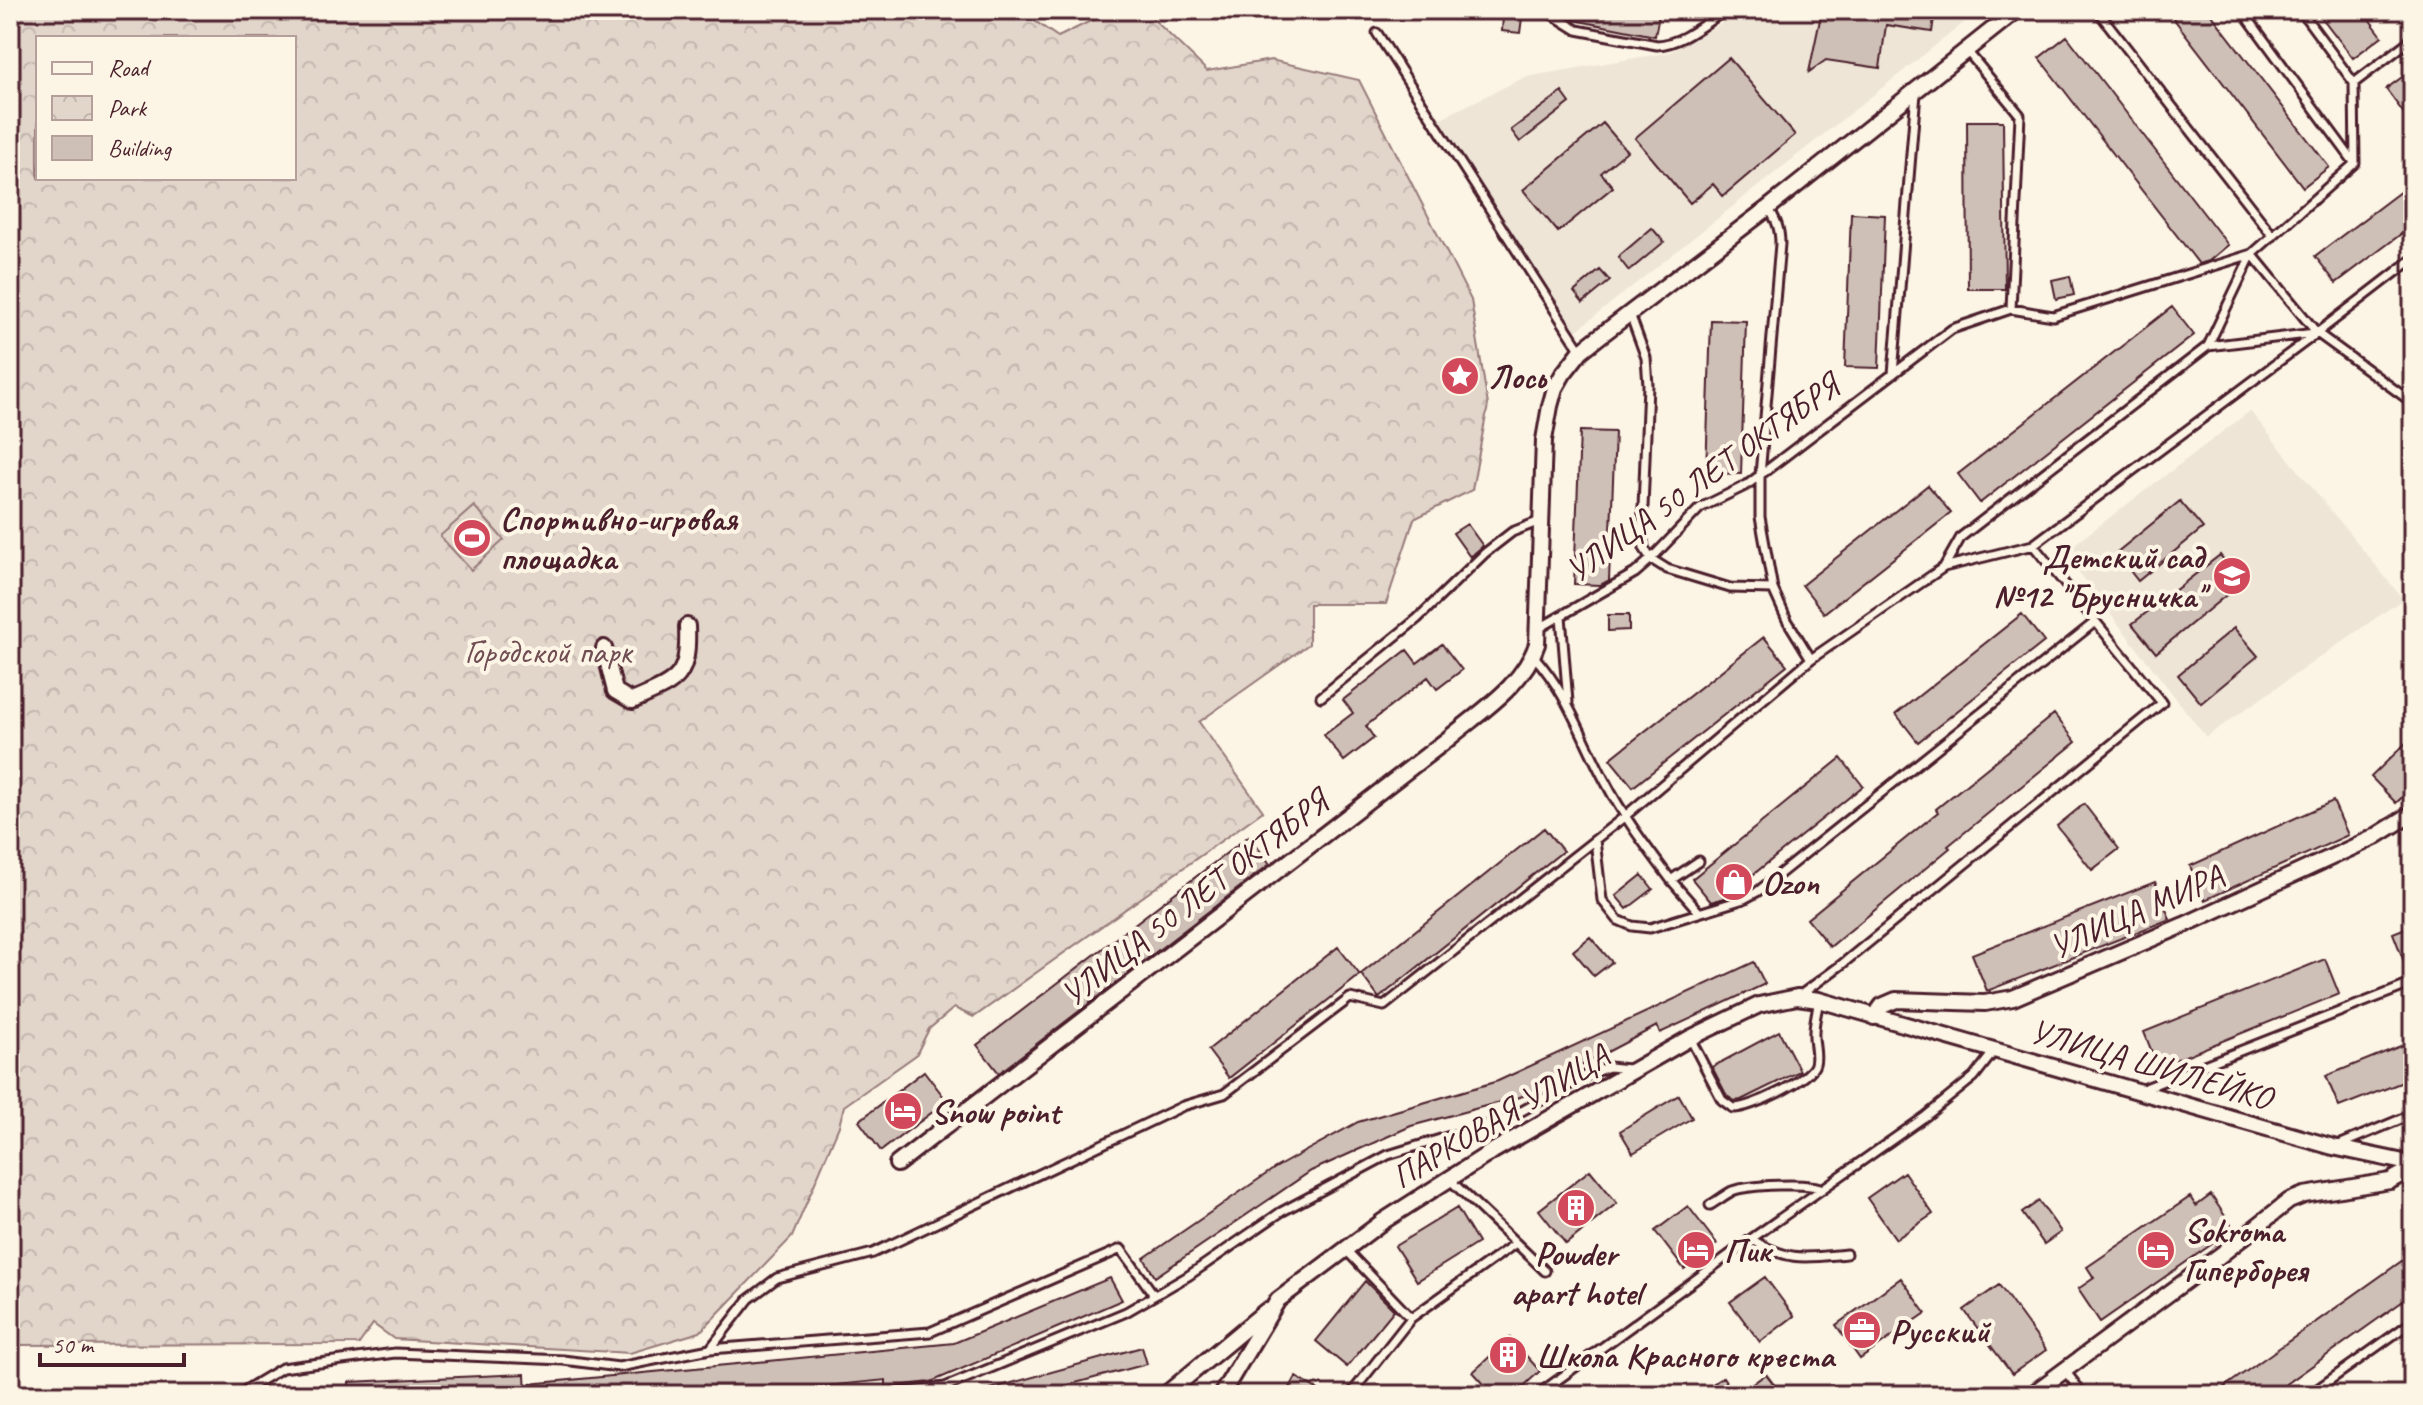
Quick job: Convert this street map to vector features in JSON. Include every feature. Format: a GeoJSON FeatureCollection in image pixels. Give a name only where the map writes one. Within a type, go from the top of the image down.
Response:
{"type":"FeatureCollection","features":[{"type":"Feature","properties":{"kind":"street","name":"УЛИЦА 50 ЛЕТ ОКТЯБРЯ"},"geometry":{"type":"LineString","coordinates":[[897,1164],[1448,739],[1516,682],[1533,655],[1538,629],[1544,440],[1550,406],[1555,388],[1581,351],[1768,208],[2017,10]]}},
{"type":"Feature","properties":{"kind":"street"},"geometry":{"type":"LineString","coordinates":[[604,648],[615,691],[632,701],[678,678],[688,656],[687,626]]}},
{"type":"Feature","properties":{"kind":"street","name":"УЛИЦА МИРА"},"geometry":{"type":"LineString","coordinates":[[1874,1017],[1882,1006],[1896,1000],[1985,1003],[2013,998],[2184,925],[2373,838],[2413,813]]}},
{"type":"Feature","properties":{"kind":"street","name":"ПАРКОВАЯ УЛИЦА"},"geometry":{"type":"LineString","coordinates":[[1221,1395],[1278,1300],[1382,1222],[1493,1151],[1690,1038],[1759,1005],[1797,997],[1819,1000],[1874,1017]]}},
{"type":"Feature","properties":{"kind":"street","name":"УЛИЦА ШИЛЕЙКО"},"geometry":{"type":"LineString","coordinates":[[1874,1017],[2333,1147],[2413,1166]]}},
{"type":"Feature","properties":{"kind":"street"},"geometry":{"type":"LineString","coordinates":[[2031,1395],[2289,1201],[2304,1195],[2390,1181],[2413,1166]]}},
{"type":"Feature","properties":{"kind":"street"},"geometry":{"type":"LineString","coordinates":[[1165,1395],[1278,1300]]}},
{"type":"Feature","properties":{"kind":"lane"},"geometry":{"type":"LineString","coordinates":[[1545,10],[1577,30],[1657,45],[1667,45],[1682,38],[1726,10]]}},
{"type":"Feature","properties":{"kind":"lane"},"geometry":{"type":"LineString","coordinates":[[2097,10],[2273,236]]}},
{"type":"Feature","properties":{"kind":"lane"},"geometry":{"type":"LineString","coordinates":[[2242,10],[2355,163]]}},
{"type":"Feature","properties":{"kind":"lane"},"geometry":{"type":"LineString","coordinates":[[2300,10],[2354,83],[2355,163]]}},
{"type":"Feature","properties":{"kind":"lane"},"geometry":{"type":"LineString","coordinates":[[1377,33],[1581,351]]}},
{"type":"Feature","properties":{"kind":"lane"},"geometry":{"type":"LineString","coordinates":[[2354,83],[2413,38]]}},
{"type":"Feature","properties":{"kind":"lane"},"geometry":{"type":"LineString","coordinates":[[1966,50],[2020,115],[2011,309]]}},
{"type":"Feature","properties":{"kind":"lane"},"geometry":{"type":"LineString","coordinates":[[1893,374],[1916,91]]}},
{"type":"Feature","properties":{"kind":"lane","name":"УЛИЦА 50 ЛЕТ ОКТЯБРЯ"},"geometry":{"type":"LineString","coordinates":[[1538,629],[1635,573],[1700,508],[1736,492],[1760,475],[1952,329],[2011,309],[2053,316],[2252,254],[2355,163]]}},
{"type":"Feature","properties":{"kind":"lane"},"geometry":{"type":"LineString","coordinates":[[1768,208],[1775,218],[1780,244],[1760,475],[1760,517],[1773,589],[1787,620],[1811,659]]}},
{"type":"Feature","properties":{"kind":"lane"},"geometry":{"type":"LineString","coordinates":[[1944,567],[1961,537],[2208,346],[2252,254],[2317,333],[2413,403]]}},
{"type":"Feature","properties":{"kind":"lane"},"geometry":{"type":"LineString","coordinates":[[710,1349],[749,1299],[777,1278],[873,1253],[1183,1106],[1224,1094],[1350,998],[1384,1006],[1624,817],[1811,659],[1944,567],[2033,545],[2413,259]]}},
{"type":"Feature","properties":{"kind":"lane"},"geometry":{"type":"LineString","coordinates":[[1630,314],[1646,358],[1648,385],[1644,548],[1651,559],[1667,569],[1730,588],[1773,589]]}},
{"type":"Feature","properties":{"kind":"lane"},"geometry":{"type":"LineString","coordinates":[[2208,346],[2317,333]]}},
{"type":"Feature","properties":{"kind":"lane"},"geometry":{"type":"LineString","coordinates":[[1321,697],[1417,619],[1485,553],[1512,532],[1542,520]]}},
{"type":"Feature","properties":{"kind":"lane"},"geometry":{"type":"LineString","coordinates":[[1797,997],[1853,955],[2162,703],[2033,545]]}},
{"type":"Feature","properties":{"kind":"lane"},"geometry":{"type":"LineString","coordinates":[[1561,616],[1569,704]]}},
{"type":"Feature","properties":{"kind":"lane"},"geometry":{"type":"LineString","coordinates":[[1595,840],[1602,900],[1618,920],[1632,926],[1650,928],[1725,906],[1757,892],[2095,622]]}},
{"type":"Feature","properties":{"kind":"lane"},"geometry":{"type":"LineString","coordinates":[[1533,655],[1547,670],[1569,704],[1624,817],[1699,912]]}},
{"type":"Feature","properties":{"kind":"lane"},"geometry":{"type":"LineString","coordinates":[[1671,880],[1699,861]]}},
{"type":"Feature","properties":{"kind":"lane"},"geometry":{"type":"LineString","coordinates":[[2139,1091],[2413,983]]}},
{"type":"Feature","properties":{"kind":"lane"},"geometry":{"type":"LineString","coordinates":[[1690,1038],[1722,1100],[1733,1108],[1749,1105],[1805,1078],[1814,1069],[1814,1032],[1819,1000]]}},
{"type":"Feature","properties":{"kind":"lane"},"geometry":{"type":"LineString","coordinates":[[1537,1395],[1963,1087],[1995,1050]]}},
{"type":"Feature","properties":{"kind":"lane"},"geometry":{"type":"LineString","coordinates":[[877,1395],[945,1387],[1126,1312],[1188,1276],[1281,1212],[1388,1155],[1509,1118],[1589,1074],[1609,1067],[1636,1069]]}},
{"type":"Feature","properties":{"kind":"lane"},"geometry":{"type":"LineString","coordinates":[[2333,1147],[2413,1114]]}},
{"type":"Feature","properties":{"kind":"lane"},"geometry":{"type":"LineString","coordinates":[[1449,1179],[1545,1271]]}},
{"type":"Feature","properties":{"kind":"lane"},"geometry":{"type":"LineString","coordinates":[[1710,1205],[1733,1191],[1745,1188],[1814,1184],[1823,1189]]}},
{"type":"Feature","properties":{"kind":"lane"},"geometry":{"type":"LineString","coordinates":[[1751,1239],[1767,1249],[1799,1259],[1846,1254]]}},
{"type":"Feature","properties":{"kind":"lane"},"geometry":{"type":"LineString","coordinates":[[1350,1395],[1411,1318],[1516,1243]]}},
{"type":"Feature","properties":{"kind":"lane"},"geometry":{"type":"LineString","coordinates":[[237,1395],[282,1368],[395,1353],[533,1359],[619,1367],[710,1349],[930,1332],[1121,1249],[1154,1295]]}},
{"type":"Feature","properties":{"kind":"lane"},"geometry":{"type":"LineString","coordinates":[[1345,1250],[1411,1318]]}},
{"type":"Feature","properties":{"kind":"lane"},"geometry":{"type":"LineString","coordinates":[[2309,1395],[2413,1321]]}},
{"type":"Feature","properties":{"kind":"lane"},"geometry":{"type":"LineString","coordinates":[[2065,1371],[2084,1395]]}},
{"type":"Feature","properties":{"kind":"shaded area"},"geometry":{"type":"Polygon","coordinates":[[[1745,10],[1980,10],[1571,335],[1439,119],[1525,77],[1670,52],[1745,10]]]}},
{"type":"Feature","properties":{"kind":"shaded area","name":"Детский сад №12 \"Брусничка\""},"geometry":{"type":"Polygon","coordinates":[[[2250,411],[2403,599],[2206,737],[2063,553],[2250,411]]]}},
{"type":"Feature","properties":{"kind":"green space","name":"Городской парк"},"geometry":{"type":"Polygon","coordinates":[[[10,10],[960,10],[962,13],[1019,10],[1058,37],[1113,10],[1144,10],[1207,71],[1271,60],[1359,80],[1471,300],[1488,405],[1472,490],[1414,519],[1386,604],[1309,604],[1309,644],[1199,722],[1263,811],[974,1017],[954,1008],[929,1029],[916,1055],[844,1106],[839,1126],[792,1237],[700,1332],[630,1353],[394,1339],[373,1324],[359,1344],[10,1345],[10,10]]]}},
{"type":"Feature","properties":{"kind":"green space","name":"Спортивно-игровая площадка"},"geometry":{"type":"Polygon","coordinates":[[[474,506],[504,540],[471,570],[440,536],[474,506]]]}},
{"type":"Feature","properties":{"kind":"building"},"geometry":{"type":"Polygon","coordinates":[[[1560,10],[1660,10],[1655,36],[1574,20],[1560,10]]]}},
{"type":"Feature","properties":{"kind":"building"},"geometry":{"type":"Polygon","coordinates":[[[1822,10],[1935,10],[1932,32],[1886,25],[1880,68],[1826,60],[1809,72],[1822,10]]]}},
{"type":"Feature","properties":{"kind":"building"},"geometry":{"type":"Polygon","coordinates":[[[2167,10],[2208,10],[2329,167],[2303,187],[2167,10]]]}},
{"type":"Feature","properties":{"kind":"building"},"geometry":{"type":"Polygon","coordinates":[[[2316,10],[2362,10],[2382,36],[2353,58],[2316,10]]]}},
{"type":"Feature","properties":{"kind":"building"},"geometry":{"type":"Polygon","coordinates":[[[1503,16],[1522,18],[1520,33],[1502,31],[1503,16]]]}},
{"type":"Feature","properties":{"kind":"building"},"geometry":{"type":"Polygon","coordinates":[[[2067,36],[2228,245],[2209,261],[2199,264],[2039,58],[2067,36]]]}},
{"type":"Feature","properties":{"kind":"building"},"geometry":{"type":"Polygon","coordinates":[[[1729,58],[1795,135],[1723,196],[1713,184],[1690,203],[1635,138],[1729,58]]]}},
{"type":"Feature","properties":{"kind":"building"},"geometry":{"type":"Polygon","coordinates":[[[2413,69],[2413,126],[2386,89],[2413,69]]]}},
{"type":"Feature","properties":{"kind":"building"},"geometry":{"type":"Polygon","coordinates":[[[1562,92],[1570,103],[1520,142],[1511,130],[1562,92]]]}},
{"type":"Feature","properties":{"kind":"building"},"geometry":{"type":"Polygon","coordinates":[[[1967,121],[2003,121],[2005,289],[1968,289],[1967,121]]]}},
{"type":"Feature","properties":{"kind":"building"},"geometry":{"type":"Polygon","coordinates":[[[1603,123],[1627,151],[1601,173],[1613,187],[1558,232],[1523,190],[1603,123]]]}},
{"type":"Feature","properties":{"kind":"building"},"geometry":{"type":"Polygon","coordinates":[[[2413,182],[2413,225],[2336,283],[2315,256],[2413,182]]]}},
{"type":"Feature","properties":{"kind":"building"},"geometry":{"type":"Polygon","coordinates":[[[1851,213],[1885,215],[1879,368],[1845,367],[1851,213]]]}},
{"type":"Feature","properties":{"kind":"building"},"geometry":{"type":"Polygon","coordinates":[[[1652,228],[1664,242],[1629,271],[1618,257],[1652,228]]]}},
{"type":"Feature","properties":{"kind":"building"},"geometry":{"type":"Polygon","coordinates":[[[1600,270],[1610,281],[1583,303],[1574,292],[1600,270]]]}},
{"type":"Feature","properties":{"kind":"building"},"geometry":{"type":"Polygon","coordinates":[[[2070,276],[2074,295],[2056,299],[2052,280],[2070,276]]]}},
{"type":"Feature","properties":{"kind":"building"},"geometry":{"type":"Polygon","coordinates":[[[2172,307],[2194,335],[1980,503],[1958,474],[2172,307]]]}},
{"type":"Feature","properties":{"kind":"building"},"geometry":{"type":"Polygon","coordinates":[[[1711,320],[1746,321],[1741,474],[1706,473],[1711,320]]]}},
{"type":"Feature","properties":{"kind":"building"},"geometry":{"type":"Polygon","coordinates":[[[1580,431],[1615,432],[1609,580],[1600,585],[1574,584],[1580,431]]]}},
{"type":"Feature","properties":{"kind":"building"},"geometry":{"type":"Polygon","coordinates":[[[1928,485],[1951,513],[1824,613],[1802,585],[1928,485]]]}},
{"type":"Feature","properties":{"kind":"building"},"geometry":{"type":"Polygon","coordinates":[[[2180,501],[2203,528],[2138,581],[2116,553],[2180,501]]]}},
{"type":"Feature","properties":{"kind":"building"},"geometry":{"type":"Polygon","coordinates":[[[1467,524],[1483,546],[1470,557],[1453,533],[1467,524]]]}},
{"type":"Feature","properties":{"kind":"building"},"geometry":{"type":"Polygon","coordinates":[[[2220,555],[2242,582],[2156,653],[2132,624],[2220,555]]]}},
{"type":"Feature","properties":{"kind":"building"},"geometry":{"type":"Polygon","coordinates":[[[2022,614],[2044,642],[1918,742],[1896,714],[2022,614]]]}},
{"type":"Feature","properties":{"kind":"building"},"geometry":{"type":"Polygon","coordinates":[[[1608,615],[1629,615],[1629,630],[1608,631],[1608,615]]]}},
{"type":"Feature","properties":{"kind":"building"},"geometry":{"type":"Polygon","coordinates":[[[2234,628],[2258,656],[2201,703],[2178,675],[2234,628]]]}},
{"type":"Feature","properties":{"kind":"building"},"geometry":{"type":"Polygon","coordinates":[[[1764,637],[1787,665],[1633,787],[1610,759],[1764,637]]]}},
{"type":"Feature","properties":{"kind":"building"},"geometry":{"type":"Polygon","coordinates":[[[1442,644],[1462,670],[1437,689],[1428,677],[1366,726],[1374,738],[1344,761],[1324,735],[1353,713],[1343,700],[1407,650],[1417,663],[1442,644]]]}},
{"type":"Feature","properties":{"kind":"building"},"geometry":{"type":"Polygon","coordinates":[[[2054,714],[2076,742],[1830,947],[1807,919],[2054,714]]]}},
{"type":"Feature","properties":{"kind":"building"},"geometry":{"type":"Polygon","coordinates":[[[2413,736],[2413,787],[2396,803],[2371,777],[2413,736]]]}},
{"type":"Feature","properties":{"kind":"building"},"geometry":{"type":"Polygon","coordinates":[[[1841,758],[1863,786],[1724,898],[1711,902],[1692,879],[1841,758]]]}},
{"type":"Feature","properties":{"kind":"building"},"geometry":{"type":"Polygon","coordinates":[[[2333,801],[2348,835],[2205,900],[2190,866],[2333,801]]]}},
{"type":"Feature","properties":{"kind":"building"},"geometry":{"type":"Polygon","coordinates":[[[2084,804],[2119,849],[2092,870],[2057,826],[2084,804]]]}},
{"type":"Feature","properties":{"kind":"building"},"geometry":{"type":"Polygon","coordinates":[[[1544,828],[1563,851],[1379,998],[1361,974],[1544,828]]]}},
{"type":"Feature","properties":{"kind":"building"},"geometry":{"type":"Polygon","coordinates":[[[1249,836],[1270,864],[999,1073],[977,1045],[1249,836]]]}},
{"type":"Feature","properties":{"kind":"building"},"geometry":{"type":"Polygon","coordinates":[[[1642,875],[1653,889],[1627,909],[1616,896],[1642,875]]]}},
{"type":"Feature","properties":{"kind":"building"},"geometry":{"type":"Polygon","coordinates":[[[2155,882],[2170,919],[1987,991],[1972,954],[2155,882]]]}},
{"type":"Feature","properties":{"kind":"building"},"geometry":{"type":"Polygon","coordinates":[[[2413,925],[2413,977],[2410,977],[2393,933],[2413,925]]]}},
{"type":"Feature","properties":{"kind":"building"},"geometry":{"type":"Polygon","coordinates":[[[1590,937],[1612,962],[1594,976],[1573,951],[1590,937]]]}},
{"type":"Feature","properties":{"kind":"building"},"geometry":{"type":"Polygon","coordinates":[[[1338,947],[1360,975],[1229,1078],[1208,1050],[1338,947]]]}},
{"type":"Feature","properties":{"kind":"building"},"geometry":{"type":"Polygon","coordinates":[[[2325,959],[2339,994],[2158,1067],[2144,1032],[2325,959]]]}},
{"type":"Feature","properties":{"kind":"building"},"geometry":{"type":"Polygon","coordinates":[[[1754,962],[1765,984],[1660,1033],[1657,1026],[1523,1096],[1411,1126],[1311,1171],[1155,1277],[1144,1258],[1275,1168],[1358,1122],[1498,1081],[1754,962]]]}},
{"type":"Feature","properties":{"kind":"building"},"geometry":{"type":"Polygon","coordinates":[[[1779,1031],[1800,1071],[1741,1100],[1735,1101],[1727,1096],[1712,1067],[1779,1031]]]}},
{"type":"Feature","properties":{"kind":"building"},"geometry":{"type":"Polygon","coordinates":[[[2413,1041],[2413,1078],[2339,1107],[2326,1076],[2413,1041]]]}},
{"type":"Feature","properties":{"kind":"building","name":"Snow point"},"geometry":{"type":"Polygon","coordinates":[[[924,1071],[947,1101],[881,1151],[859,1121],[924,1071]]]}},
{"type":"Feature","properties":{"kind":"building"},"geometry":{"type":"Polygon","coordinates":[[[1679,1095],[1692,1118],[1633,1153],[1620,1131],[1679,1095]]]}},
{"type":"Feature","properties":{"kind":"building","name":"Powder apart hotel"},"geometry":{"type":"Polygon","coordinates":[[[1590,1170],[1617,1203],[1566,1244],[1539,1210],[1590,1170]]]}},
{"type":"Feature","properties":{"kind":"building"},"geometry":{"type":"Polygon","coordinates":[[[1904,1172],[1933,1214],[1896,1239],[1867,1198],[1904,1172]]]}},
{"type":"Feature","properties":{"kind":"building"},"geometry":{"type":"Polygon","coordinates":[[[2211,1195],[2235,1231],[2100,1322],[2078,1289],[2094,1278],[2087,1267],[2190,1197],[2196,1206],[2211,1195]]]}},
{"type":"Feature","properties":{"kind":"building"},"geometry":{"type":"Polygon","coordinates":[[[2039,1201],[2061,1232],[2044,1244],[2022,1213],[2039,1201]]]}},
{"type":"Feature","properties":{"kind":"building"},"geometry":{"type":"Polygon","coordinates":[[[1688,1206],[1717,1244],[1684,1269],[1655,1231],[1688,1206]]]}},
{"type":"Feature","properties":{"kind":"building"},"geometry":{"type":"Polygon","coordinates":[[[1457,1208],[1478,1243],[1417,1281],[1395,1246],[1457,1208]]]}},
{"type":"Feature","properties":{"kind":"building"},"geometry":{"type":"Polygon","coordinates":[[[2413,1253],[2413,1294],[2271,1395],[2213,1395],[2413,1253]]]}},
{"type":"Feature","properties":{"kind":"building"},"geometry":{"type":"Polygon","coordinates":[[[1765,1277],[1794,1316],[1760,1342],[1730,1302],[1765,1277]]]}},
{"type":"Feature","properties":{"kind":"building"},"geometry":{"type":"Polygon","coordinates":[[[1110,1278],[1122,1300],[931,1382],[886,1387],[886,1380],[735,1395],[530,1395],[529,1384],[954,1343],[1110,1278]]]}},
{"type":"Feature","properties":{"kind":"building"},"geometry":{"type":"Polygon","coordinates":[[[1901,1278],[1926,1313],[1860,1359],[1836,1325],[1901,1278]]]}},
{"type":"Feature","properties":{"kind":"building"},"geometry":{"type":"Polygon","coordinates":[[[1365,1281],[1394,1310],[1347,1367],[1316,1341],[1365,1281]]]}},
{"type":"Feature","properties":{"kind":"building"},"geometry":{"type":"Polygon","coordinates":[[[1999,1285],[2046,1350],[2012,1374],[1964,1310],[1999,1285]]]}},
{"type":"Feature","properties":{"kind":"building","name":"Школа Красного креста"},"geometry":{"type":"Polygon","coordinates":[[[1510,1338],[1540,1371],[1514,1395],[1494,1395],[1473,1372],[1510,1338]]]}},
{"type":"Feature","properties":{"kind":"building"},"geometry":{"type":"Polygon","coordinates":[[[1142,1347],[1147,1364],[1064,1386],[1065,1395],[987,1395],[986,1390],[1142,1347]]]}},
{"type":"Feature","properties":{"kind":"building"},"geometry":{"type":"Polygon","coordinates":[[[525,1374],[526,1395],[349,1395],[349,1382],[525,1374]]]}},
{"type":"Feature","properties":{"kind":"building"},"geometry":{"type":"Polygon","coordinates":[[[1766,1374],[1782,1395],[1738,1395],[1766,1374]]]}},
{"type":"Feature","properties":{"kind":"building"},"geometry":{"type":"Polygon","coordinates":[[[1296,1377],[1327,1395],[1286,1395],[1296,1377]]]}},
{"type":"Feature","properties":{"kind":"building"},"geometry":{"type":"Polygon","coordinates":[[[1723,1377],[1735,1395],[1697,1395],[1723,1377]]]}},
{"type":"Feature","properties":{"kind":"place","name":"Лось"},"geometry":{"type":"Point","coordinates":[1460,376]}},
{"type":"Feature","properties":{"kind":"place","name":"Спортивно-игровая площадка"},"geometry":{"type":"Point","coordinates":[472,538]}},
{"type":"Feature","properties":{"kind":"place","name":"Детский сад №12 \"Брусничка\""},"geometry":{"type":"Point","coordinates":[2232,576]}},
{"type":"Feature","properties":{"kind":"place","name":"Ozon"},"geometry":{"type":"Point","coordinates":[1734,882]}},
{"type":"Feature","properties":{"kind":"place","name":"Snow point"},"geometry":{"type":"Point","coordinates":[903,1111]}},
{"type":"Feature","properties":{"kind":"place","name":"Powder apart hotel"},"geometry":{"type":"Point","coordinates":[1576,1208]}},
{"type":"Feature","properties":{"kind":"place","name":"Пик"},"geometry":{"type":"Point","coordinates":[1696,1250]}},
{"type":"Feature","properties":{"kind":"place","name":"Sokroma Гиперборея"},"geometry":{"type":"Point","coordinates":[2156,1250]}},
{"type":"Feature","properties":{"kind":"place","name":"Русский"},"geometry":{"type":"Point","coordinates":[1862,1330]}},
{"type":"Feature","properties":{"kind":"place","name":"Школа Красного креста"},"geometry":{"type":"Point","coordinates":[1508,1355]}}]}
